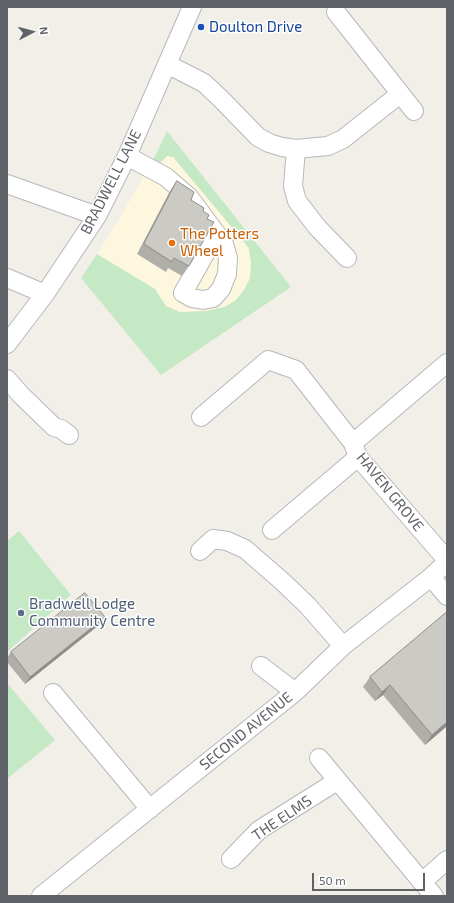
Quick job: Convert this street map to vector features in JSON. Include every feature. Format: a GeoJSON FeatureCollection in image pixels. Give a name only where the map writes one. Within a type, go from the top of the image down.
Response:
{"type":"FeatureCollection","features":[{"type":"Feature","properties":{"kind":"street","name":"BRADWELL LANE"},"geometry":{"type":"LineString","coordinates":[[7,344],[45,294],[97,216],[127,156],[192,7]]}},
{"type":"Feature","properties":{"kind":"street"},"geometry":{"type":"LineString","coordinates":[[336,12],[414,111]]}},
{"type":"Feature","properties":{"kind":"street"},"geometry":{"type":"LineString","coordinates":[[167,64],[204,83],[258,137],[269,143],[296,149],[328,146],[343,140],[400,94]]}},
{"type":"Feature","properties":{"kind":"street"},"geometry":{"type":"LineString","coordinates":[[296,149],[293,186],[297,201],[317,227],[347,258]]}},
{"type":"Feature","properties":{"kind":"street"},"geometry":{"type":"LineString","coordinates":[[127,156],[166,177],[189,197],[216,234]]}},
{"type":"Feature","properties":{"kind":"street"},"geometry":{"type":"LineString","coordinates":[[7,184],[97,216]]}},
{"type":"Feature","properties":{"kind":"street"},"geometry":{"type":"LineString","coordinates":[[7,278],[45,294]]}},
{"type":"Feature","properties":{"kind":"street"},"geometry":{"type":"LineString","coordinates":[[213,414],[268,360],[296,370],[355,450],[272,530]]}},
{"type":"Feature","properties":{"kind":"street","name":"HAVEN GROVE"},"geometry":{"type":"LineString","coordinates":[[447,363],[355,450],[447,561]]}},
{"type":"Feature","properties":{"kind":"street"},"geometry":{"type":"LineString","coordinates":[[7,379],[20,395],[54,427],[61,429],[69,435]]}},
{"type":"Feature","properties":{"kind":"street"},"geometry":{"type":"LineString","coordinates":[[200,551],[213,539],[226,540],[245,550],[283,582],[308,606],[343,646]]}},
{"type":"Feature","properties":{"kind":"street","name":"SECOND AVENUE"},"geometry":{"type":"LineString","coordinates":[[41,896],[295,692],[343,646],[431,577],[447,561]]}},
{"type":"Feature","properties":{"kind":"street"},"geometry":{"type":"LineString","coordinates":[[431,577],[447,596]]}},
{"type":"Feature","properties":{"kind":"street"},"geometry":{"type":"LineString","coordinates":[[261,666],[295,692]]}},
{"type":"Feature","properties":{"kind":"street"},"geometry":{"type":"LineString","coordinates":[[53,693],[150,809]]}},
{"type":"Feature","properties":{"kind":"street"},"geometry":{"type":"LineString","coordinates":[[319,758],[434,896]]}},
{"type":"Feature","properties":{"kind":"street","name":"THE ELMS"},"geometry":{"type":"LineString","coordinates":[[230,859],[259,830],[337,781]]}},
{"type":"Feature","properties":{"kind":"street"},"geometry":{"type":"LineString","coordinates":[[422,882],[447,860]]}},
{"type":"Feature","properties":{"kind":"shaded area"},"geometry":{"type":"Polygon","coordinates":[[[167,131],[291,287],[161,375],[81,278],[125,209],[152,162],[167,131]]]}},
{"type":"Feature","properties":{"kind":"green space"},"geometry":{"type":"Polygon","coordinates":[[[167,131],[291,287],[161,375],[81,278],[97,254],[155,289],[166,306],[180,312],[206,311],[224,307],[235,301],[244,290],[250,278],[251,263],[249,249],[245,243],[173,157],[167,156],[160,163],[152,162],[167,131]]]}},
{"type":"Feature","properties":{"kind":"green space","name":"Bradwell Lodge Community Centre"},"geometry":{"type":"Polygon","coordinates":[[[19,531],[71,595],[7,652],[7,541],[19,531]]]}},
{"type":"Feature","properties":{"kind":"green space"},"geometry":{"type":"Polygon","coordinates":[[[7,683],[55,740],[7,779],[7,683]]]}},
{"type":"Feature","properties":{"kind":"building","name":"The Potters Wheel"},"geometry":{"type":"Polygon","coordinates":[[[177,181],[194,192],[191,200],[204,208],[203,211],[209,215],[207,219],[214,222],[189,266],[174,258],[172,262],[144,244],[177,181]]]}},
{"type":"Feature","properties":{"kind":"building"},"geometry":{"type":"Polygon","coordinates":[[[85,593],[105,617],[30,677],[11,652],[85,593]]]}},
{"type":"Feature","properties":{"kind":"building"},"geometry":{"type":"Polygon","coordinates":[[[447,612],[447,722],[432,735],[390,685],[382,692],[370,677],[447,612]]]}},
{"type":"Feature","properties":{"kind":"place","name":"Doulton Drive"},"geometry":{"type":"Point","coordinates":[201,27]}},
{"type":"Feature","properties":{"kind":"place","name":"The Potters Wheel"},"geometry":{"type":"Point","coordinates":[172,243]}},
{"type":"Feature","properties":{"kind":"place","name":"Bradwell Lodge Community Centre"},"geometry":{"type":"Point","coordinates":[21,613]}}]}
